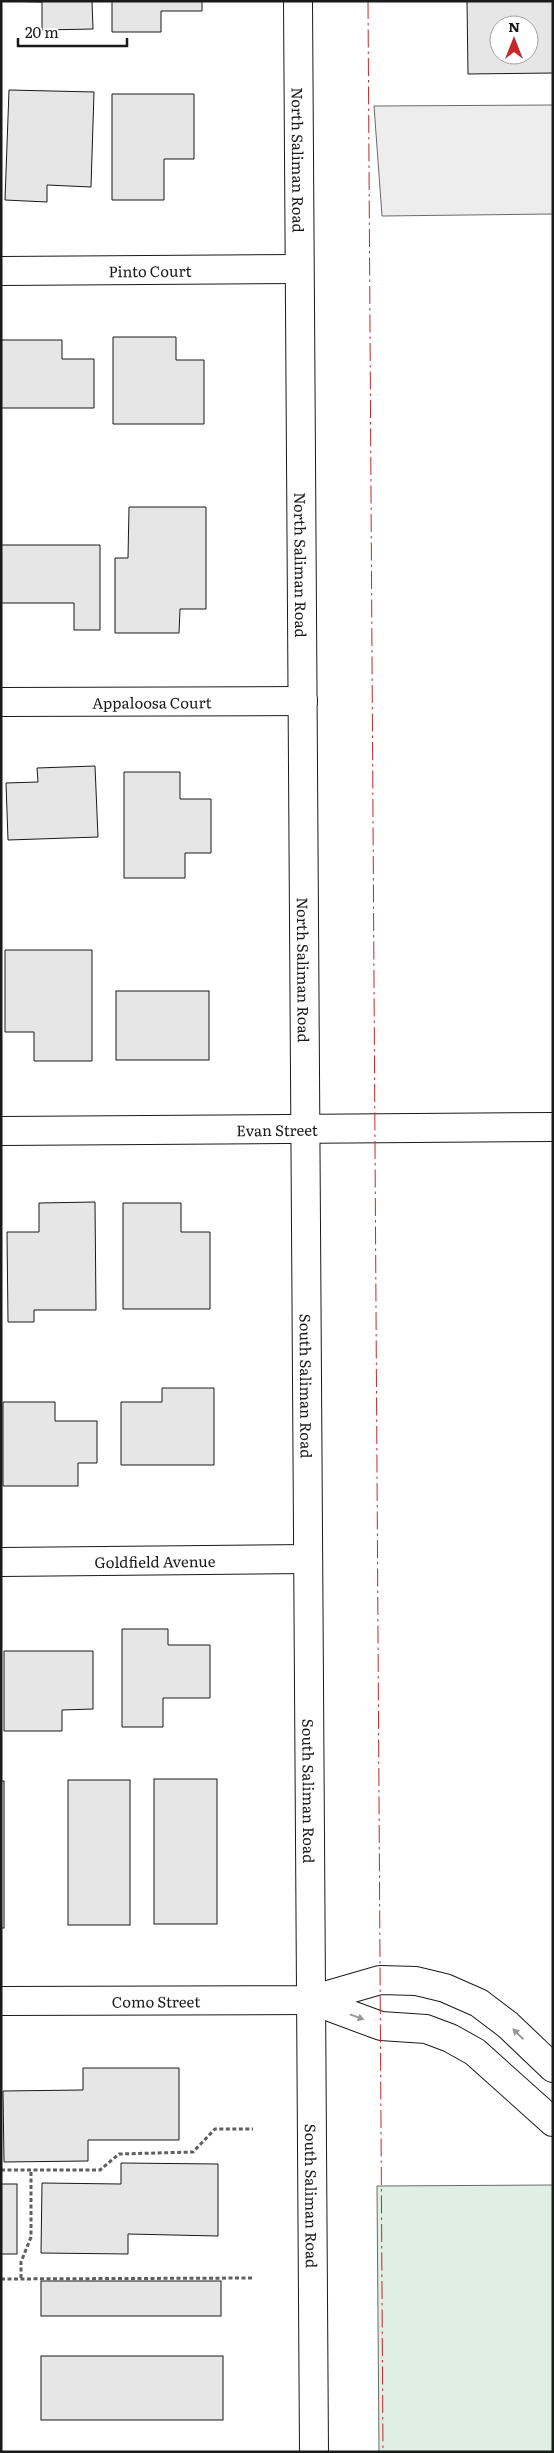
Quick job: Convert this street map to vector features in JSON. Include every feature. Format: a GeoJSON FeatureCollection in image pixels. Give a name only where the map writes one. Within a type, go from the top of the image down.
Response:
{"type":"FeatureCollection","features":[{"type":"Feature","properties":{"kind":"main road","name":"North Saliman Road"},"geometry":{"type":"LineString","coordinates":[[298,1],[305,1129]]}},
{"type":"Feature","properties":{"kind":"main road","name":"Pinto Court"},"geometry":{"type":"LineString","coordinates":[[1,271],[299,269]]}},
{"type":"Feature","properties":{"kind":"main road","name":"Appaloosa Court"},"geometry":{"type":"LineString","coordinates":[[1,702],[303,701]]}},
{"type":"Feature","properties":{"kind":"main road","name":"Evan Street"},"geometry":{"type":"LineString","coordinates":[[1,1131],[553,1127]]}},
{"type":"Feature","properties":{"kind":"main road","name":"South Saliman Road"},"geometry":{"type":"LineString","coordinates":[[305,1129],[314,2452]]}},
{"type":"Feature","properties":{"kind":"main road","name":"Goldfield Avenue"},"geometry":{"type":"LineString","coordinates":[[1,1562],[308,1560]]}},
{"type":"Feature","properties":{"kind":"main road"},"geometry":{"type":"LineString","coordinates":[[311,2000],[380,1980],[430,1984],[462,1994],[492,2012],[550,2066],[519,2092]]}},
{"type":"Feature","properties":{"kind":"main road","name":"Como Street"},"geometry":{"type":"LineString","coordinates":[[1,2001],[311,2000]]}},
{"type":"Feature","properties":{"kind":"main road"},"geometry":{"type":"LineString","coordinates":[[311,2000],[381,2026],[402,2026],[439,2033],[475,2052],[553,2122]]}},
{"type":"Feature","properties":{"kind":"path"},"geometry":{"type":"LineString","coordinates":[[1,2170],[100,2170],[119,2154],[193,2152],[215,2129],[253,2129]]}},
{"type":"Feature","properties":{"kind":"path"},"geometry":{"type":"LineString","coordinates":[[21,2278],[21,2262],[31,2237],[31,2170]]}},
{"type":"Feature","properties":{"kind":"path"},"geometry":{"type":"LineString","coordinates":[[1,2279],[254,2278]]}},
{"type":"Feature","properties":{"kind":"green space"},"geometry":{"type":"Polygon","coordinates":[[[553,2185],[553,2452],[379,2452],[377,2186],[553,2185]]]}},
{"type":"Feature","properties":{"kind":"shaded area"},"geometry":{"type":"Polygon","coordinates":[[[553,105],[553,214],[382,216],[374,106],[553,105]]]}},
{"type":"Feature","properties":{"kind":"building"},"geometry":{"type":"Polygon","coordinates":[[[1,1],[92,1],[93,29],[42,30],[42,2],[1,1]]]}},
{"type":"Feature","properties":{"kind":"building"},"geometry":{"type":"Polygon","coordinates":[[[112,1],[202,1],[202,11],[161,11],[161,32],[112,32],[112,1]]]}},
{"type":"Feature","properties":{"kind":"building"},"geometry":{"type":"Polygon","coordinates":[[[467,1],[553,1],[553,73],[468,74],[467,1]]]}},
{"type":"Feature","properties":{"kind":"building"},"geometry":{"type":"Polygon","coordinates":[[[9,90],[94,92],[91,187],[47,185],[47,202],[5,200],[9,90]]]}},
{"type":"Feature","properties":{"kind":"building"},"geometry":{"type":"Polygon","coordinates":[[[112,94],[194,94],[194,159],[164,159],[164,200],[112,200],[112,94]]]}},
{"type":"Feature","properties":{"kind":"building"},"geometry":{"type":"Polygon","coordinates":[[[113,337],[176,337],[176,360],[204,360],[204,424],[113,424],[113,337]]]}},
{"type":"Feature","properties":{"kind":"building"},"geometry":{"type":"Polygon","coordinates":[[[1,340],[62,340],[62,359],[94,359],[94,408],[1,408],[1,340]]]}},
{"type":"Feature","properties":{"kind":"building"},"geometry":{"type":"Polygon","coordinates":[[[129,507],[206,507],[206,609],[180,609],[179,633],[115,633],[115,558],[128,558],[129,507]]]}},
{"type":"Feature","properties":{"kind":"building"},"geometry":{"type":"Polygon","coordinates":[[[1,545],[100,545],[100,630],[74,630],[74,603],[1,603],[1,545]]]}},
{"type":"Feature","properties":{"kind":"building"},"geometry":{"type":"Polygon","coordinates":[[[95,766],[98,837],[8,840],[6,783],[38,782],[37,768],[95,766]]]}},
{"type":"Feature","properties":{"kind":"building"},"geometry":{"type":"Polygon","coordinates":[[[124,772],[180,772],[180,799],[211,799],[211,853],[185,853],[185,878],[124,878],[124,772]]]}},
{"type":"Feature","properties":{"kind":"building"},"geometry":{"type":"Polygon","coordinates":[[[5,950],[92,950],[92,1061],[34,1061],[34,1032],[5,1032],[5,950]]]}},
{"type":"Feature","properties":{"kind":"building"},"geometry":{"type":"Polygon","coordinates":[[[116,991],[209,991],[209,1060],[116,1060],[116,991]]]}},
{"type":"Feature","properties":{"kind":"building"},"geometry":{"type":"Polygon","coordinates":[[[95,1202],[96,1310],[34,1310],[34,1322],[8,1322],[7,1232],[39,1232],[39,1203],[95,1202]]]}},
{"type":"Feature","properties":{"kind":"building"},"geometry":{"type":"Polygon","coordinates":[[[123,1203],[181,1203],[181,1232],[210,1232],[210,1309],[123,1309],[123,1203]]]}},
{"type":"Feature","properties":{"kind":"building"},"geometry":{"type":"Polygon","coordinates":[[[162,1388],[214,1388],[214,1465],[121,1465],[121,1402],[162,1402],[162,1388]]]}},
{"type":"Feature","properties":{"kind":"building"},"geometry":{"type":"Polygon","coordinates":[[[3,1402],[55,1402],[55,1421],[97,1421],[97,1463],[78,1463],[78,1486],[3,1486],[3,1402]]]}},
{"type":"Feature","properties":{"kind":"building"},"geometry":{"type":"Polygon","coordinates":[[[122,1629],[168,1629],[168,1645],[210,1645],[210,1698],[163,1698],[163,1727],[122,1727],[122,1629]]]}},
{"type":"Feature","properties":{"kind":"building"},"geometry":{"type":"Polygon","coordinates":[[[4,1651],[93,1651],[93,1709],[62,1710],[62,1731],[4,1731],[4,1651]]]}},
{"type":"Feature","properties":{"kind":"building"},"geometry":{"type":"Polygon","coordinates":[[[154,1779],[217,1779],[217,1924],[154,1924],[154,1779]]]}},
{"type":"Feature","properties":{"kind":"building"},"geometry":{"type":"Polygon","coordinates":[[[68,1780],[130,1780],[130,1925],[68,1925],[68,1780]]]}},
{"type":"Feature","properties":{"kind":"building"},"geometry":{"type":"Polygon","coordinates":[[[1,1781],[4,1781],[4,1928],[1,1928],[1,1781]]]}},
{"type":"Feature","properties":{"kind":"building"},"geometry":{"type":"Polygon","coordinates":[[[83,2068],[179,2068],[179,2140],[88,2140],[88,2161],[4,2162],[3,2091],[83,2090],[83,2068]]]}},
{"type":"Feature","properties":{"kind":"building"},"geometry":{"type":"Polygon","coordinates":[[[121,2163],[218,2164],[218,2236],[128,2234],[128,2254],[41,2253],[42,2183],[121,2184],[121,2163]]]}},
{"type":"Feature","properties":{"kind":"building"},"geometry":{"type":"Polygon","coordinates":[[[1,2184],[17,2184],[17,2254],[1,2254],[1,2184]]]}},
{"type":"Feature","properties":{"kind":"building"},"geometry":{"type":"Polygon","coordinates":[[[41,2281],[221,2281],[221,2316],[41,2316],[41,2281]]]}},
{"type":"Feature","properties":{"kind":"building"},"geometry":{"type":"Polygon","coordinates":[[[41,2356],[223,2356],[223,2420],[41,2420],[41,2356]]]}},
{"type":"Feature","properties":{"kind":"power"},"geometry":{"type":"LineString","coordinates":[[368,1],[383,2452]]}}]}
